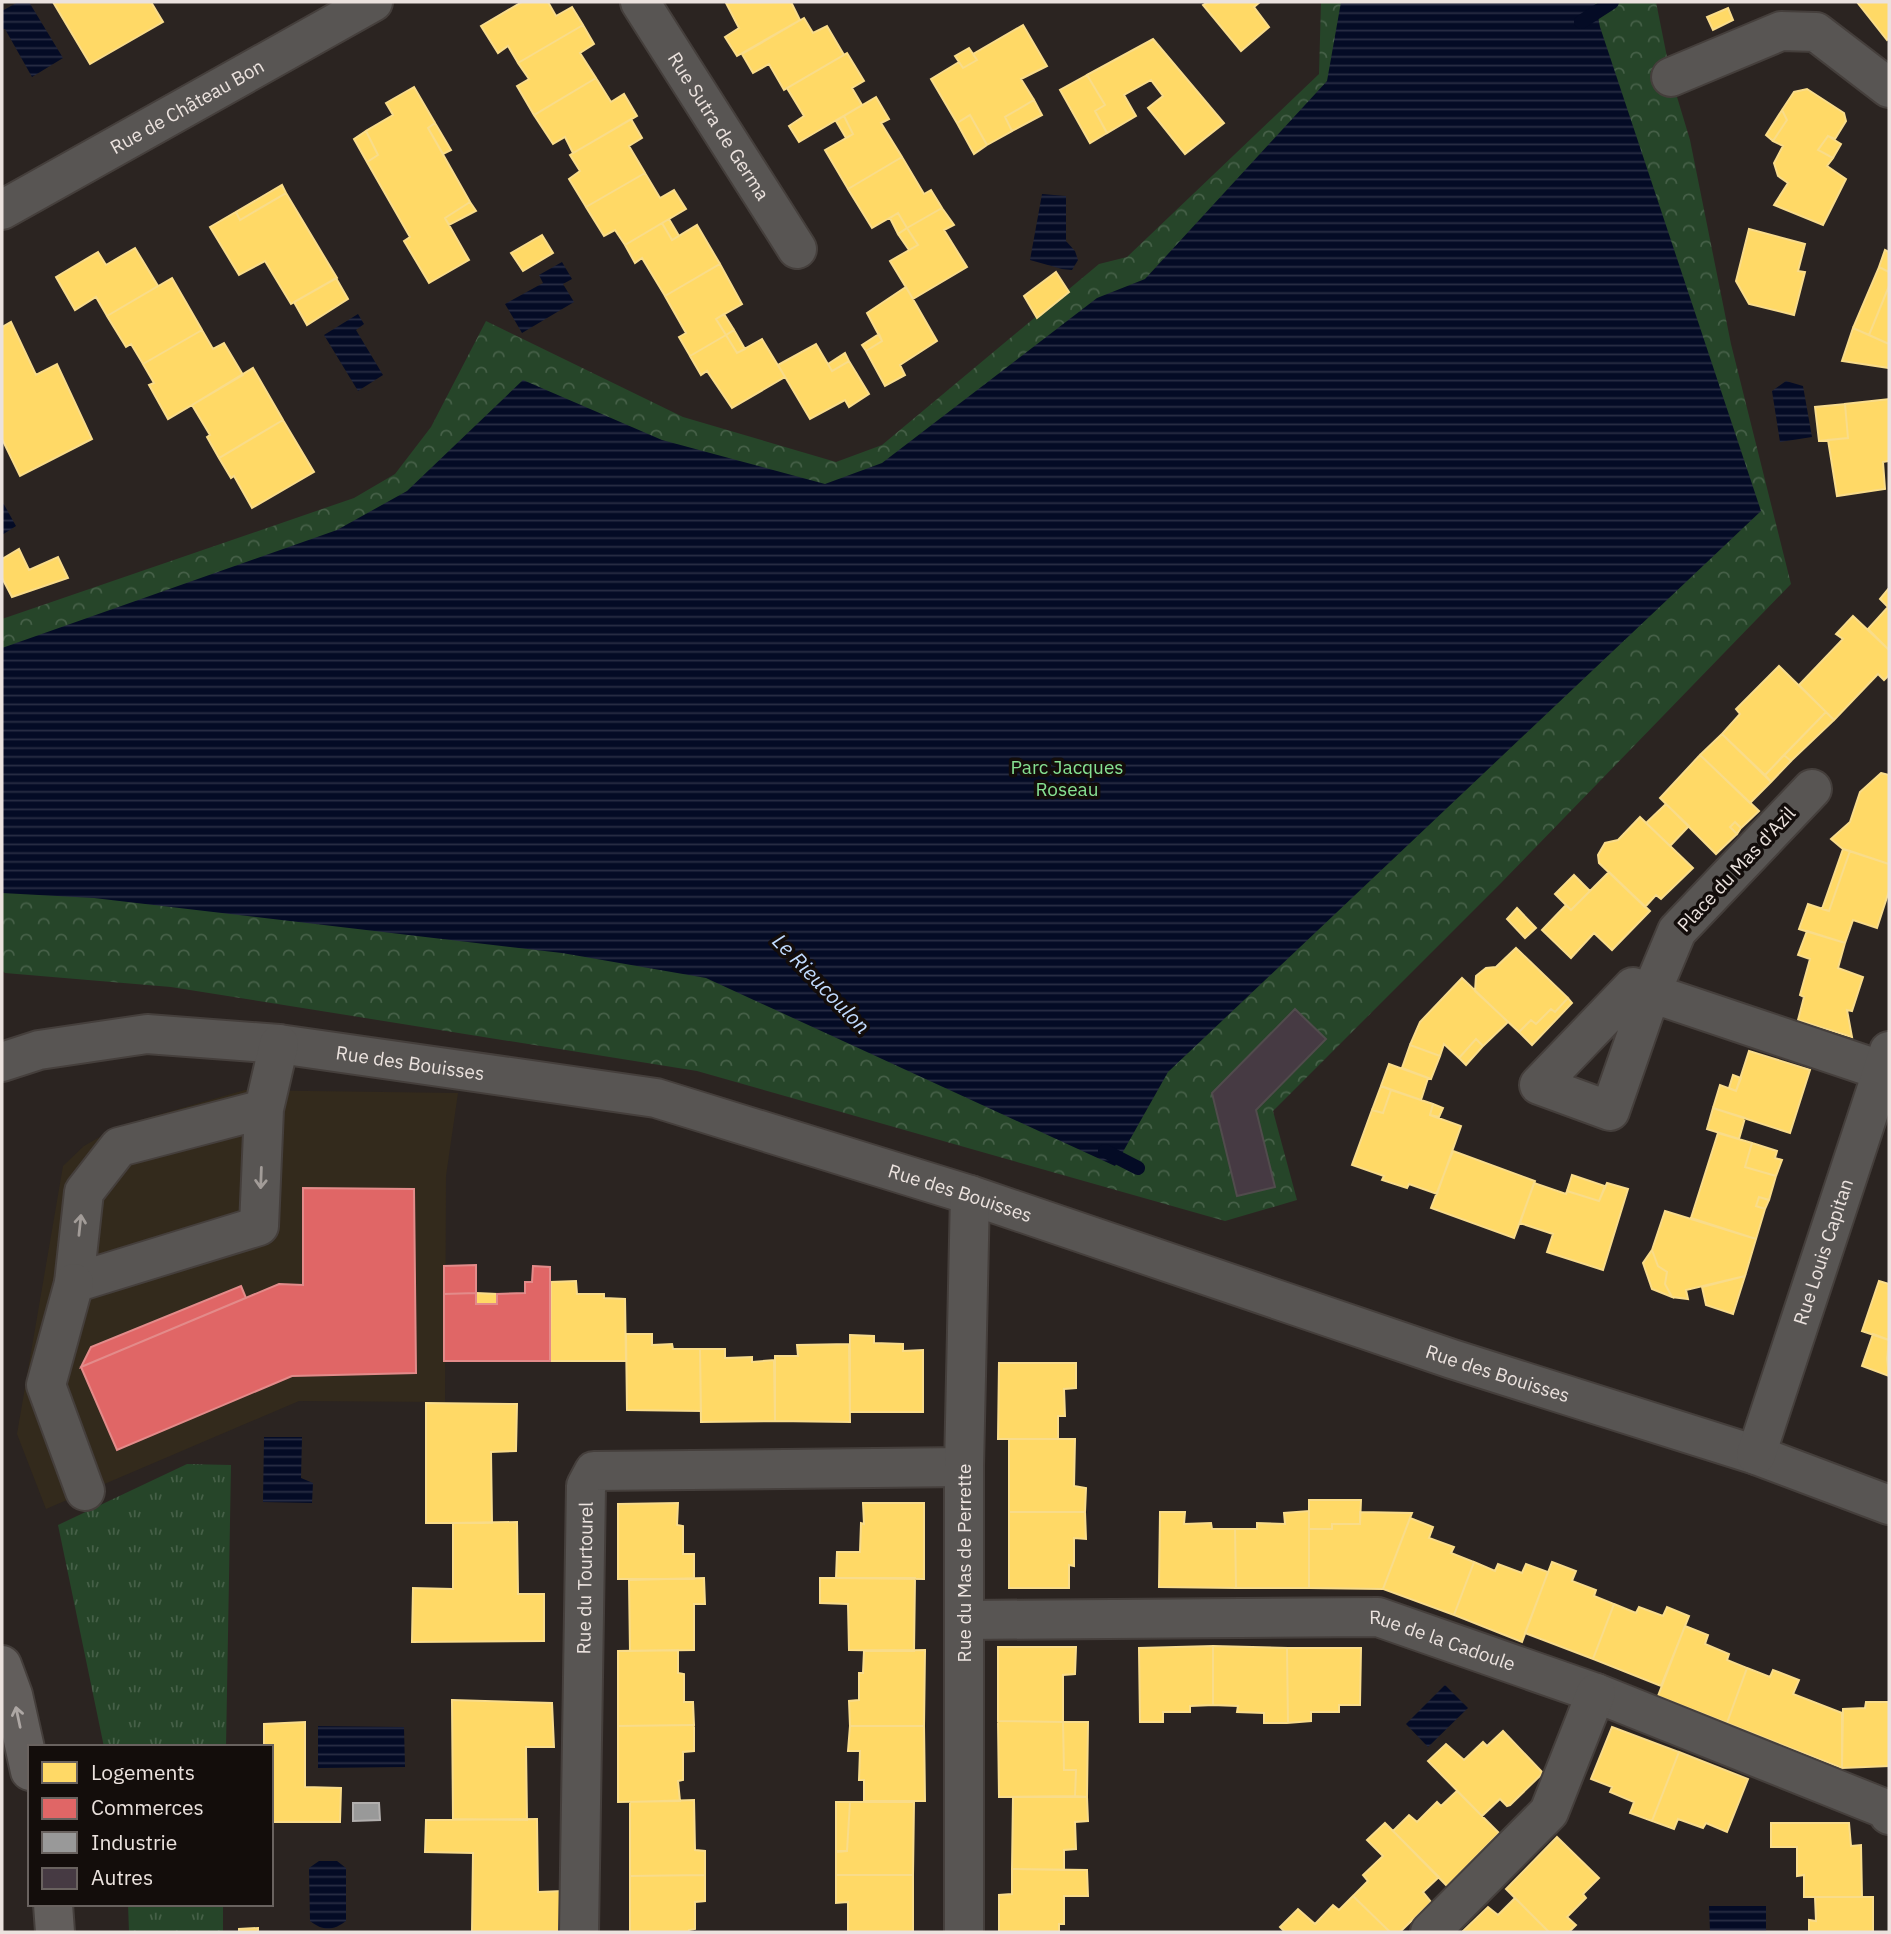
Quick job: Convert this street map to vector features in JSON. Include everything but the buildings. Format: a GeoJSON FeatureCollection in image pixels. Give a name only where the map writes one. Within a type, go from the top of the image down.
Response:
{"type":"FeatureCollection","features":[{"type":"Feature","properties":{"kind":"main road"},"geometry":{"type":"LineString","coordinates":[[2,1665],[13,1695],[28,1762]]}},
{"type":"Feature","properties":{"kind":"main road"},"geometry":{"type":"LineString","coordinates":[[52,1906],[55,1932]]}},
{"type":"Feature","properties":{"kind":"street","name":"Rue de Château Bon"},"geometry":{"type":"LineString","coordinates":[[2,210],[373,2]]}},
{"type":"Feature","properties":{"kind":"street","name":"Rue Sutra de Germa"},"geometry":{"type":"LineString","coordinates":[[640,2],[797,249]]}},
{"type":"Feature","properties":{"kind":"street"},"geometry":{"type":"LineString","coordinates":[[1671,77],[1781,31],[1816,32],[1889,88]]}},
{"type":"Feature","properties":{"kind":"street","name":"Place du Mas d'Azil"},"geometry":{"type":"LineString","coordinates":[[1812,789],[1677,931],[1651,993],[1887,1065]]}},
{"type":"Feature","properties":{"kind":"street","name":"Rue des Bouisses"},"geometry":{"type":"LineString","coordinates":[[2,1062],[39,1050],[147,1034],[279,1044],[656,1098],[970,1195],[1452,1359],[1756,1455],[1889,1505]]}},
{"type":"Feature","properties":{"kind":"street"},"geometry":{"type":"LineString","coordinates":[[74,1283],[259,1226],[264,1109],[279,1044]]}},
{"type":"Feature","properties":{"kind":"street","name":"Rue Louis Capitan"},"geometry":{"type":"LineString","coordinates":[[1756,1455],[1887,1065]]}},
{"type":"Feature","properties":{"kind":"street"},"geometry":{"type":"LineString","coordinates":[[85,1491],[46,1385],[74,1283],[84,1192],[119,1147],[264,1109]]}},
{"type":"Feature","properties":{"kind":"street","name":"Rue du Mas de Perrette"},"geometry":{"type":"LineString","coordinates":[[964,1932],[964,1466],[970,1195]]}},
{"type":"Feature","properties":{"kind":"street","name":"Rue du Tourtourel"},"geometry":{"type":"LineString","coordinates":[[579,1932],[586,1486],[594,1471],[964,1466]]}},
{"type":"Feature","properties":{"kind":"street","name":"Rue de la Cadoule"},"geometry":{"type":"LineString","coordinates":[[965,1620],[1378,1617],[1596,1693],[1886,1809],[1889,1815]]}},
{"type":"Feature","properties":{"kind":"street"},"geometry":{"type":"LineString","coordinates":[[1430,1932],[1549,1812],[1596,1693]]}},
{"type":"Feature","properties":{"kind":"shaded area"},"geometry":{"type":"Polygon","coordinates":[[[245,1090],[458,1093],[446,1176],[445,1402],[299,1401],[46,1509],[17,1434],[63,1166],[84,1146],[119,1126],[245,1090]]]}},
{"type":"Feature","properties":{"kind":"green space","name":"Parc Jacques Roseau"},"geometry":{"type":"Polygon","coordinates":[[[1321,2],[1656,2],[1671,77],[1690,140],[1731,344],[1791,584],[1501,883],[1273,1111],[1297,1200],[1225,1221],[697,1071],[171,987],[5,973],[2,970],[2,619],[354,498],[395,474],[431,427],[486,321],[683,417],[836,462],[882,445],[1099,264],[1127,257],[1319,74],[1321,2]]]}},
{"type":"Feature","properties":{"kind":"green space"},"geometry":{"type":"Polygon","coordinates":[[[187,1464],[231,1465],[226,1745],[104,1745],[58,1525],[187,1464]]]}},
{"type":"Feature","properties":{"kind":"green space"},"geometry":{"type":"Polygon","coordinates":[[[128,1906],[223,1906],[223,1932],[129,1932],[128,1906]]]}},
{"type":"Feature","properties":{"kind":"water"},"geometry":{"type":"Polygon","coordinates":[[[18,2],[29,2],[63,58],[32,77],[5,29],[2,30],[2,11],[18,2]]]}},
{"type":"Feature","properties":{"kind":"water","name":"Parc Jacques Roseau"},"geometry":{"type":"Polygon","coordinates":[[[1341,2],[1595,2],[1600,27],[1761,511],[1168,1072],[1115,1166],[706,978],[562,953],[94,898],[2,893],[2,648],[337,530],[407,491],[523,380],[662,440],[825,484],[882,463],[1097,298],[1145,279],[1327,81],[1341,2]]]}},
{"type":"Feature","properties":{"kind":"water"},"geometry":{"type":"Polygon","coordinates":[[[1042,194],[1066,196],[1066,241],[1075,251],[1078,260],[1072,270],[1030,260],[1042,194]]]}},
{"type":"Feature","properties":{"kind":"water"},"geometry":{"type":"Polygon","coordinates":[[[562,262],[572,279],[563,284],[574,302],[522,333],[505,304],[543,283],[539,275],[562,262]]]}},
{"type":"Feature","properties":{"kind":"water"},"geometry":{"type":"Polygon","coordinates":[[[358,314],[364,324],[356,330],[383,375],[358,391],[324,335],[358,314]]]}},
{"type":"Feature","properties":{"kind":"water"},"geometry":{"type":"Polygon","coordinates":[[[1786,381],[1803,386],[1812,437],[1780,442],[1772,391],[1786,381]]]}},
{"type":"Feature","properties":{"kind":"water"},"geometry":{"type":"Polygon","coordinates":[[[2,501],[16,526],[2,535],[2,501]]]}},
{"type":"Feature","properties":{"kind":"water"},"geometry":{"type":"Polygon","coordinates":[[[264,1437],[302,1437],[301,1478],[313,1483],[312,1503],[263,1502],[264,1437]]]}},
{"type":"Feature","properties":{"kind":"water"},"geometry":{"type":"Polygon","coordinates":[[[1445,1685],[1468,1708],[1428,1747],[1406,1724],[1445,1685]]]}},
{"type":"Feature","properties":{"kind":"water"},"geometry":{"type":"Polygon","coordinates":[[[318,1726],[404,1727],[405,1767],[318,1768],[318,1726]]]}},
{"type":"Feature","properties":{"kind":"water"},"geometry":{"type":"Polygon","coordinates":[[[319,1861],[337,1861],[346,1868],[346,1921],[337,1927],[319,1927],[310,1921],[309,1868],[319,1861]]]}},
{"type":"Feature","properties":{"kind":"water"},"geometry":{"type":"Polygon","coordinates":[[[1709,1906],[1766,1906],[1766,1932],[1710,1932],[1709,1906]]]}},
{"type":"Feature","properties":{"kind":"waterway"},"geometry":{"type":"LineString","coordinates":[[1581,22],[1612,2]]}},
{"type":"Feature","properties":{"kind":"waterway","name":"Le Rieucoulon"},"geometry":{"type":"LineString","coordinates":[[1105,1151],[1138,1168]]}}]}
